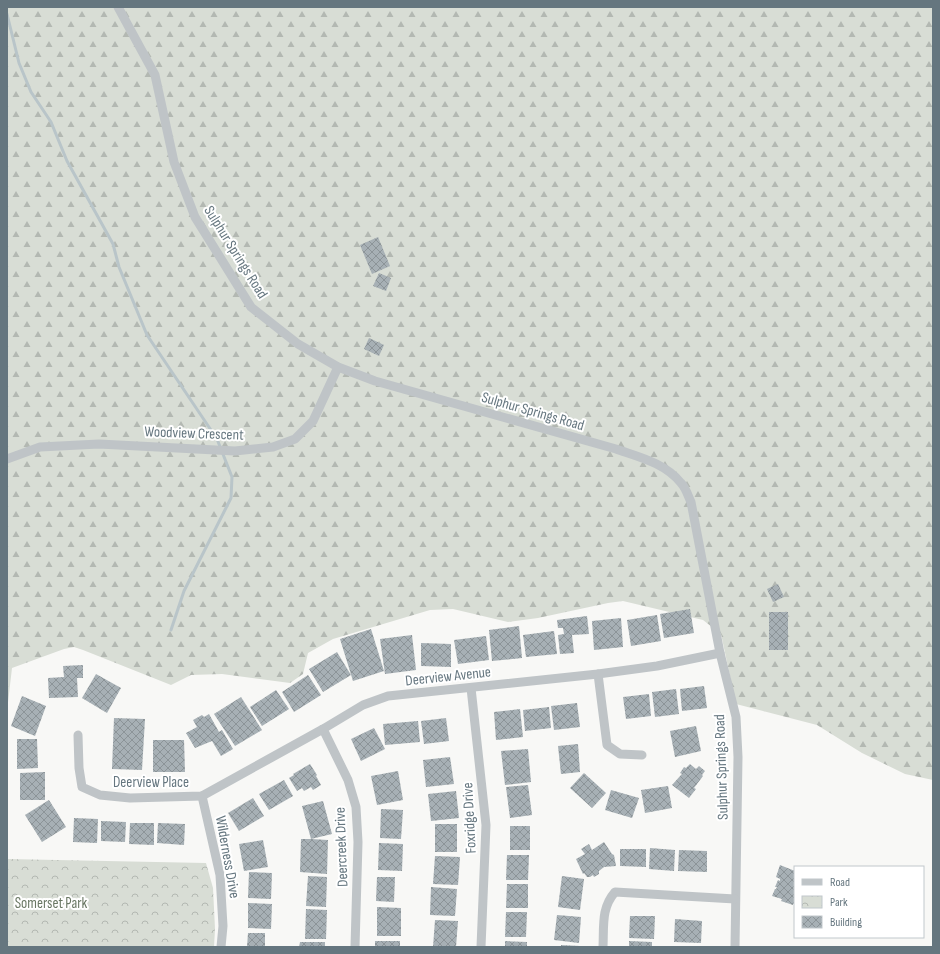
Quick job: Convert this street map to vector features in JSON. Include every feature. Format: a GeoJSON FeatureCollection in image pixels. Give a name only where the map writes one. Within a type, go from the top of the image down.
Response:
{"type":"FeatureCollection","features":[{"type":"Feature","properties":{"kind":"street","name":"Sulphur Springs Road"},"geometry":{"type":"LineString","coordinates":[[118,7],[155,74],[174,162],[195,217],[251,307],[298,344],[338,367],[375,381],[616,449],[648,460],[664,468],[682,483],[692,502],[720,654],[736,717],[738,757],[735,947]]}},
{"type":"Feature","properties":{"kind":"street","name":"Woodview Crescent"},"geometry":{"type":"LineString","coordinates":[[7,459],[40,447],[99,444],[235,451],[273,447],[295,439],[313,421],[338,367]]}},
{"type":"Feature","properties":{"kind":"street","name":"Deerview Avenue"},"geometry":{"type":"LineString","coordinates":[[202,796],[323,729],[363,705],[388,696],[598,674],[657,666],[720,654]]}},
{"type":"Feature","properties":{"kind":"street"},"geometry":{"type":"LineString","coordinates":[[598,674],[607,745],[620,754],[642,755]]}},
{"type":"Feature","properties":{"kind":"street","name":"Foxridge Drive"},"geometry":{"type":"LineString","coordinates":[[471,688],[486,825],[481,947]]}},
{"type":"Feature","properties":{"kind":"street","name":"Deercreek Drive"},"geometry":{"type":"LineString","coordinates":[[323,729],[348,780],[356,808],[358,842],[355,947]]}},
{"type":"Feature","properties":{"kind":"street","name":"Deerview Place"},"geometry":{"type":"LineString","coordinates":[[78,735],[79,768],[82,787],[100,796],[130,798],[202,796]]}},
{"type":"Feature","properties":{"kind":"street","name":"Wilderness Drive"},"geometry":{"type":"LineString","coordinates":[[202,796],[220,875],[224,926],[221,947]]}},
{"type":"Feature","properties":{"kind":"street"},"geometry":{"type":"LineString","coordinates":[[603,947],[604,915],[608,900],[615,892],[735,899]]}},
{"type":"Feature","properties":{"kind":"green space"},"geometry":{"type":"Polygon","coordinates":[[[7,7],[933,7],[933,780],[905,774],[862,753],[817,725],[736,704],[721,634],[703,620],[623,601],[538,618],[508,622],[453,609],[430,610],[333,639],[308,653],[303,674],[290,683],[222,674],[191,675],[171,685],[74,647],[64,649],[12,668],[7,711],[7,7]]]}},
{"type":"Feature","properties":{"kind":"green space","name":"Somerset Park"},"geometry":{"type":"Polygon","coordinates":[[[7,859],[206,863],[213,888],[215,929],[214,947],[7,947],[7,859]]]}},
{"type":"Feature","properties":{"kind":"building"},"geometry":{"type":"Polygon","coordinates":[[[378,237],[390,266],[372,274],[360,245],[378,237]]]}},
{"type":"Feature","properties":{"kind":"building"},"geometry":{"type":"Polygon","coordinates":[[[379,273],[391,278],[386,291],[373,286],[379,273]]]}},
{"type":"Feature","properties":{"kind":"building"},"geometry":{"type":"Polygon","coordinates":[[[369,338],[384,345],[379,356],[364,349],[369,338]]]}},
{"type":"Feature","properties":{"kind":"building"},"geometry":{"type":"Polygon","coordinates":[[[778,584],[784,597],[773,602],[767,589],[778,584]]]}},
{"type":"Feature","properties":{"kind":"building"},"geometry":{"type":"Polygon","coordinates":[[[690,609],[694,633],[664,638],[660,614],[690,609]]]}},
{"type":"Feature","properties":{"kind":"building"},"geometry":{"type":"Polygon","coordinates":[[[769,612],[788,612],[788,650],[769,650],[769,612]]]}},
{"type":"Feature","properties":{"kind":"building"},"geometry":{"type":"Polygon","coordinates":[[[657,615],[661,641],[631,646],[627,620],[657,615]]]}},
{"type":"Feature","properties":{"kind":"building"},"geometry":{"type":"Polygon","coordinates":[[[587,616],[589,634],[572,635],[574,653],[560,654],[558,635],[564,634],[563,628],[558,628],[557,620],[587,616]]]}},
{"type":"Feature","properties":{"kind":"building"},"geometry":{"type":"Polygon","coordinates":[[[621,618],[623,647],[594,650],[592,621],[621,618]]]}},
{"type":"Feature","properties":{"kind":"building"},"geometry":{"type":"Polygon","coordinates":[[[519,626],[522,658],[492,661],[489,630],[519,626]]]}},
{"type":"Feature","properties":{"kind":"building"},"geometry":{"type":"Polygon","coordinates":[[[371,629],[384,671],[353,681],[340,639],[371,629]]]}},
{"type":"Feature","properties":{"kind":"building"},"geometry":{"type":"Polygon","coordinates":[[[554,631],[557,654],[526,657],[523,635],[554,631]]]}},
{"type":"Feature","properties":{"kind":"building"},"geometry":{"type":"Polygon","coordinates":[[[412,635],[416,670],[385,674],[380,639],[412,635]]]}},
{"type":"Feature","properties":{"kind":"building"},"geometry":{"type":"Polygon","coordinates":[[[486,636],[489,660],[458,664],[454,640],[486,636]]]}},
{"type":"Feature","properties":{"kind":"building"},"geometry":{"type":"Polygon","coordinates":[[[421,643],[451,644],[451,667],[421,666],[421,643]]]}},
{"type":"Feature","properties":{"kind":"building"},"geometry":{"type":"Polygon","coordinates":[[[337,652],[351,675],[323,692],[309,669],[337,652]]]}},
{"type":"Feature","properties":{"kind":"building"},"geometry":{"type":"Polygon","coordinates":[[[83,665],[83,678],[77,678],[78,697],[49,698],[48,678],[64,677],[63,666],[83,665]]]}},
{"type":"Feature","properties":{"kind":"building"},"geometry":{"type":"Polygon","coordinates":[[[96,674],[121,688],[107,713],[82,698],[96,674]]]}},
{"type":"Feature","properties":{"kind":"building"},"geometry":{"type":"Polygon","coordinates":[[[308,675],[321,695],[294,712],[282,692],[308,675]]]}},
{"type":"Feature","properties":{"kind":"building"},"geometry":{"type":"Polygon","coordinates":[[[704,686],[707,708],[682,711],[680,689],[704,686]]]}},
{"type":"Feature","properties":{"kind":"building"},"geometry":{"type":"Polygon","coordinates":[[[676,689],[679,714],[655,717],[652,692],[676,689]]]}},
{"type":"Feature","properties":{"kind":"building"},"geometry":{"type":"Polygon","coordinates":[[[276,690],[289,709],[262,726],[250,707],[276,690]]]}},
{"type":"Feature","properties":{"kind":"building"},"geometry":{"type":"Polygon","coordinates":[[[649,694],[651,716],[626,719],[623,697],[649,694]]]}},
{"type":"Feature","properties":{"kind":"building"},"geometry":{"type":"Polygon","coordinates":[[[22,696],[46,706],[35,736],[11,726],[22,696]]]}},
{"type":"Feature","properties":{"kind":"building"},"geometry":{"type":"Polygon","coordinates":[[[241,697],[262,730],[235,746],[214,714],[241,697]]]}},
{"type":"Feature","properties":{"kind":"building"},"geometry":{"type":"Polygon","coordinates":[[[577,703],[580,727],[554,730],[551,706],[577,703]]]}},
{"type":"Feature","properties":{"kind":"building"},"geometry":{"type":"Polygon","coordinates":[[[549,707],[551,728],[525,731],[523,710],[549,707]]]}},
{"type":"Feature","properties":{"kind":"building"},"geometry":{"type":"Polygon","coordinates":[[[520,709],[523,737],[496,740],[494,712],[520,709]]]}},
{"type":"Feature","properties":{"kind":"building"},"geometry":{"type":"Polygon","coordinates":[[[209,714],[219,732],[222,730],[233,749],[221,756],[212,741],[195,748],[186,733],[197,727],[193,720],[202,715],[204,717],[209,714]]]}},
{"type":"Feature","properties":{"kind":"building"},"geometry":{"type":"Polygon","coordinates":[[[114,718],[145,719],[142,770],[112,769],[114,718]]]}},
{"type":"Feature","properties":{"kind":"building"},"geometry":{"type":"Polygon","coordinates":[[[446,718],[449,741],[424,744],[421,721],[446,718]]]}},
{"type":"Feature","properties":{"kind":"building"},"geometry":{"type":"Polygon","coordinates":[[[418,721],[420,742],[385,745],[383,724],[418,721]]]}},
{"type":"Feature","properties":{"kind":"building"},"geometry":{"type":"Polygon","coordinates":[[[696,726],[701,751],[675,757],[670,731],[696,726]]]}},
{"type":"Feature","properties":{"kind":"building"},"geometry":{"type":"Polygon","coordinates":[[[374,728],[385,749],[361,761],[351,739],[374,728]]]}},
{"type":"Feature","properties":{"kind":"building"},"geometry":{"type":"Polygon","coordinates":[[[17,739],[37,739],[38,768],[17,769],[17,739]]]}},
{"type":"Feature","properties":{"kind":"building"},"geometry":{"type":"Polygon","coordinates":[[[153,740],[184,740],[185,772],[153,772],[153,740]]]}},
{"type":"Feature","properties":{"kind":"building"},"geometry":{"type":"Polygon","coordinates":[[[578,744],[580,772],[561,774],[558,746],[578,744]]]}},
{"type":"Feature","properties":{"kind":"building"},"geometry":{"type":"Polygon","coordinates":[[[528,749],[531,782],[505,785],[501,751],[528,749]]]}},
{"type":"Feature","properties":{"kind":"building"},"geometry":{"type":"Polygon","coordinates":[[[450,757],[454,784],[426,787],[423,760],[450,757]]]}},
{"type":"Feature","properties":{"kind":"building"},"geometry":{"type":"Polygon","coordinates":[[[310,764],[321,785],[313,790],[311,787],[304,791],[302,788],[297,791],[289,778],[310,764]]]}},
{"type":"Feature","properties":{"kind":"building"},"geometry":{"type":"Polygon","coordinates":[[[690,764],[696,769],[699,766],[705,771],[694,788],[696,789],[689,798],[672,785],[682,774],[680,773],[684,767],[686,768],[690,764]]]}},
{"type":"Feature","properties":{"kind":"building"},"geometry":{"type":"Polygon","coordinates":[[[398,771],[403,800],[377,805],[371,776],[398,771]]]}},
{"type":"Feature","properties":{"kind":"building"},"geometry":{"type":"Polygon","coordinates":[[[45,772],[45,800],[20,800],[20,773],[45,772]]]}},
{"type":"Feature","properties":{"kind":"building"},"geometry":{"type":"Polygon","coordinates":[[[584,773],[606,793],[592,808],[570,788],[584,773]]]}},
{"type":"Feature","properties":{"kind":"building"},"geometry":{"type":"Polygon","coordinates":[[[284,780],[293,796],[269,810],[259,794],[284,780]]]}},
{"type":"Feature","properties":{"kind":"building"},"geometry":{"type":"Polygon","coordinates":[[[528,785],[532,815],[510,818],[506,787],[528,785]]]}},
{"type":"Feature","properties":{"kind":"building"},"geometry":{"type":"Polygon","coordinates":[[[668,786],[672,808],[645,813],[641,790],[668,786]]]}},
{"type":"Feature","properties":{"kind":"building"},"geometry":{"type":"Polygon","coordinates":[[[611,790],[639,798],[632,818],[605,810],[611,790]]]}},
{"type":"Feature","properties":{"kind":"building"},"geometry":{"type":"Polygon","coordinates":[[[456,791],[459,818],[431,821],[428,794],[456,791]]]}},
{"type":"Feature","properties":{"kind":"building"},"geometry":{"type":"Polygon","coordinates":[[[253,798],[264,816],[239,831],[228,813],[253,798]]]}},
{"type":"Feature","properties":{"kind":"building"},"geometry":{"type":"Polygon","coordinates":[[[49,800],[66,827],[42,842],[25,815],[49,800]]]}},
{"type":"Feature","properties":{"kind":"building"},"geometry":{"type":"Polygon","coordinates":[[[323,801],[332,834],[311,839],[302,806],[323,801]]]}},
{"type":"Feature","properties":{"kind":"building"},"geometry":{"type":"Polygon","coordinates":[[[381,809],[403,810],[401,839],[380,838],[381,809]]]}},
{"type":"Feature","properties":{"kind":"building"},"geometry":{"type":"Polygon","coordinates":[[[74,818],[98,819],[97,843],[73,842],[74,818]]]}},
{"type":"Feature","properties":{"kind":"building"},"geometry":{"type":"Polygon","coordinates":[[[101,821],[126,822],[125,842],[101,841],[101,821]]]}},
{"type":"Feature","properties":{"kind":"building"},"geometry":{"type":"Polygon","coordinates":[[[130,823],[154,823],[154,845],[129,844],[130,823]]]}},
{"type":"Feature","properties":{"kind":"building"},"geometry":{"type":"Polygon","coordinates":[[[158,823],[185,824],[184,845],[157,843],[158,823]]]}},
{"type":"Feature","properties":{"kind":"building"},"geometry":{"type":"Polygon","coordinates":[[[435,824],[457,824],[457,852],[435,852],[435,824]]]}},
{"type":"Feature","properties":{"kind":"building"},"geometry":{"type":"Polygon","coordinates":[[[510,826],[530,826],[530,850],[510,850],[510,826]]]}},
{"type":"Feature","properties":{"kind":"building"},"geometry":{"type":"Polygon","coordinates":[[[301,839],[328,840],[327,874],[300,872],[301,839]]]}},
{"type":"Feature","properties":{"kind":"building"},"geometry":{"type":"Polygon","coordinates":[[[263,840],[268,867],[244,871],[239,844],[263,840]]]}},
{"type":"Feature","properties":{"kind":"building"},"geometry":{"type":"Polygon","coordinates":[[[604,842],[614,855],[616,866],[604,867],[599,871],[599,874],[594,877],[593,875],[587,877],[584,873],[583,874],[576,859],[585,854],[581,849],[589,844],[592,850],[604,842]]]}},
{"type":"Feature","properties":{"kind":"building"},"geometry":{"type":"Polygon","coordinates":[[[379,843],[403,844],[402,871],[378,870],[379,843]]]}},
{"type":"Feature","properties":{"kind":"building"},"geometry":{"type":"Polygon","coordinates":[[[650,848],[675,850],[674,871],[649,869],[650,848]]]}},
{"type":"Feature","properties":{"kind":"building"},"geometry":{"type":"Polygon","coordinates":[[[620,849],[646,849],[646,867],[620,866],[620,849]]]}},
{"type":"Feature","properties":{"kind":"building"},"geometry":{"type":"Polygon","coordinates":[[[679,850],[707,851],[707,872],[678,871],[679,850]]]}},
{"type":"Feature","properties":{"kind":"building"},"geometry":{"type":"Polygon","coordinates":[[[507,855],[529,855],[528,880],[506,880],[507,855]]]}},
{"type":"Feature","properties":{"kind":"building"},"geometry":{"type":"Polygon","coordinates":[[[435,856],[460,857],[458,885],[433,884],[435,856]]]}},
{"type":"Feature","properties":{"kind":"building"},"geometry":{"type":"Polygon","coordinates":[[[780,865],[794,871],[793,905],[772,896],[777,887],[775,887],[778,880],[780,881],[780,879],[776,877],[780,865]]]}},
{"type":"Feature","properties":{"kind":"building"},"geometry":{"type":"Polygon","coordinates":[[[249,872],[272,873],[271,899],[248,898],[249,872]]]}},
{"type":"Feature","properties":{"kind":"building"},"geometry":{"type":"Polygon","coordinates":[[[308,876],[327,877],[326,907],[306,906],[308,876]]]}},
{"type":"Feature","properties":{"kind":"building"},"geometry":{"type":"Polygon","coordinates":[[[562,876],[584,879],[580,910],[558,907],[562,876]]]}},
{"type":"Feature","properties":{"kind":"building"},"geometry":{"type":"Polygon","coordinates":[[[377,877],[395,877],[394,902],[376,901],[377,877]]]}},
{"type":"Feature","properties":{"kind":"building"},"geometry":{"type":"Polygon","coordinates":[[[507,884],[528,884],[528,908],[506,908],[507,884]]]}},
{"type":"Feature","properties":{"kind":"building"},"geometry":{"type":"Polygon","coordinates":[[[431,887],[457,889],[455,916],[430,915],[431,887]]]}},
{"type":"Feature","properties":{"kind":"building"},"geometry":{"type":"Polygon","coordinates":[[[248,903],[272,904],[271,929],[248,928],[248,903]]]}},
{"type":"Feature","properties":{"kind":"building"},"geometry":{"type":"Polygon","coordinates":[[[377,907],[401,908],[401,936],[377,936],[377,907]]]}},
{"type":"Feature","properties":{"kind":"building"},"geometry":{"type":"Polygon","coordinates":[[[306,909],[327,910],[326,939],[305,939],[306,909]]]}},
{"type":"Feature","properties":{"kind":"building"},"geometry":{"type":"Polygon","coordinates":[[[506,912],[527,912],[526,937],[505,937],[506,912]]]}},
{"type":"Feature","properties":{"kind":"building"},"geometry":{"type":"Polygon","coordinates":[[[557,915],[581,917],[579,943],[554,940],[557,915]]]}},
{"type":"Feature","properties":{"kind":"building"},"geometry":{"type":"Polygon","coordinates":[[[630,916],[655,916],[654,939],[629,938],[630,916]]]}},
{"type":"Feature","properties":{"kind":"building"},"geometry":{"type":"Polygon","coordinates":[[[675,919],[702,921],[701,943],[674,942],[675,919]]]}},
{"type":"Feature","properties":{"kind":"building"},"geometry":{"type":"Polygon","coordinates":[[[435,920],[458,921],[456,947],[433,947],[435,920]]]}},
{"type":"Feature","properties":{"kind":"building"},"geometry":{"type":"Polygon","coordinates":[[[248,933],[265,933],[265,947],[247,947],[248,933]]]}},
{"type":"Feature","properties":{"kind":"building"},"geometry":{"type":"Polygon","coordinates":[[[375,941],[400,941],[400,947],[375,947],[375,941]]]}},
{"type":"Feature","properties":{"kind":"building"},"geometry":{"type":"Polygon","coordinates":[[[505,941],[527,942],[527,947],[505,947],[505,941]]]}},
{"type":"Feature","properties":{"kind":"building"},"geometry":{"type":"Polygon","coordinates":[[[629,941],[652,942],[652,947],[629,947],[629,941]]]}},
{"type":"Feature","properties":{"kind":"building"},"geometry":{"type":"Polygon","coordinates":[[[300,942],[325,942],[325,947],[299,947],[300,942]]]}},
{"type":"Feature","properties":{"kind":"building"},"geometry":{"type":"Polygon","coordinates":[[[561,945],[580,946],[580,947],[561,947],[561,945]]]}},
{"type":"Feature","properties":{"kind":"waterway"},"geometry":{"type":"LineString","coordinates":[[7,14],[19,63],[31,92],[51,122],[67,161],[113,244],[119,267],[147,335],[217,439],[232,477],[231,498],[184,591],[171,630]]}}]}
